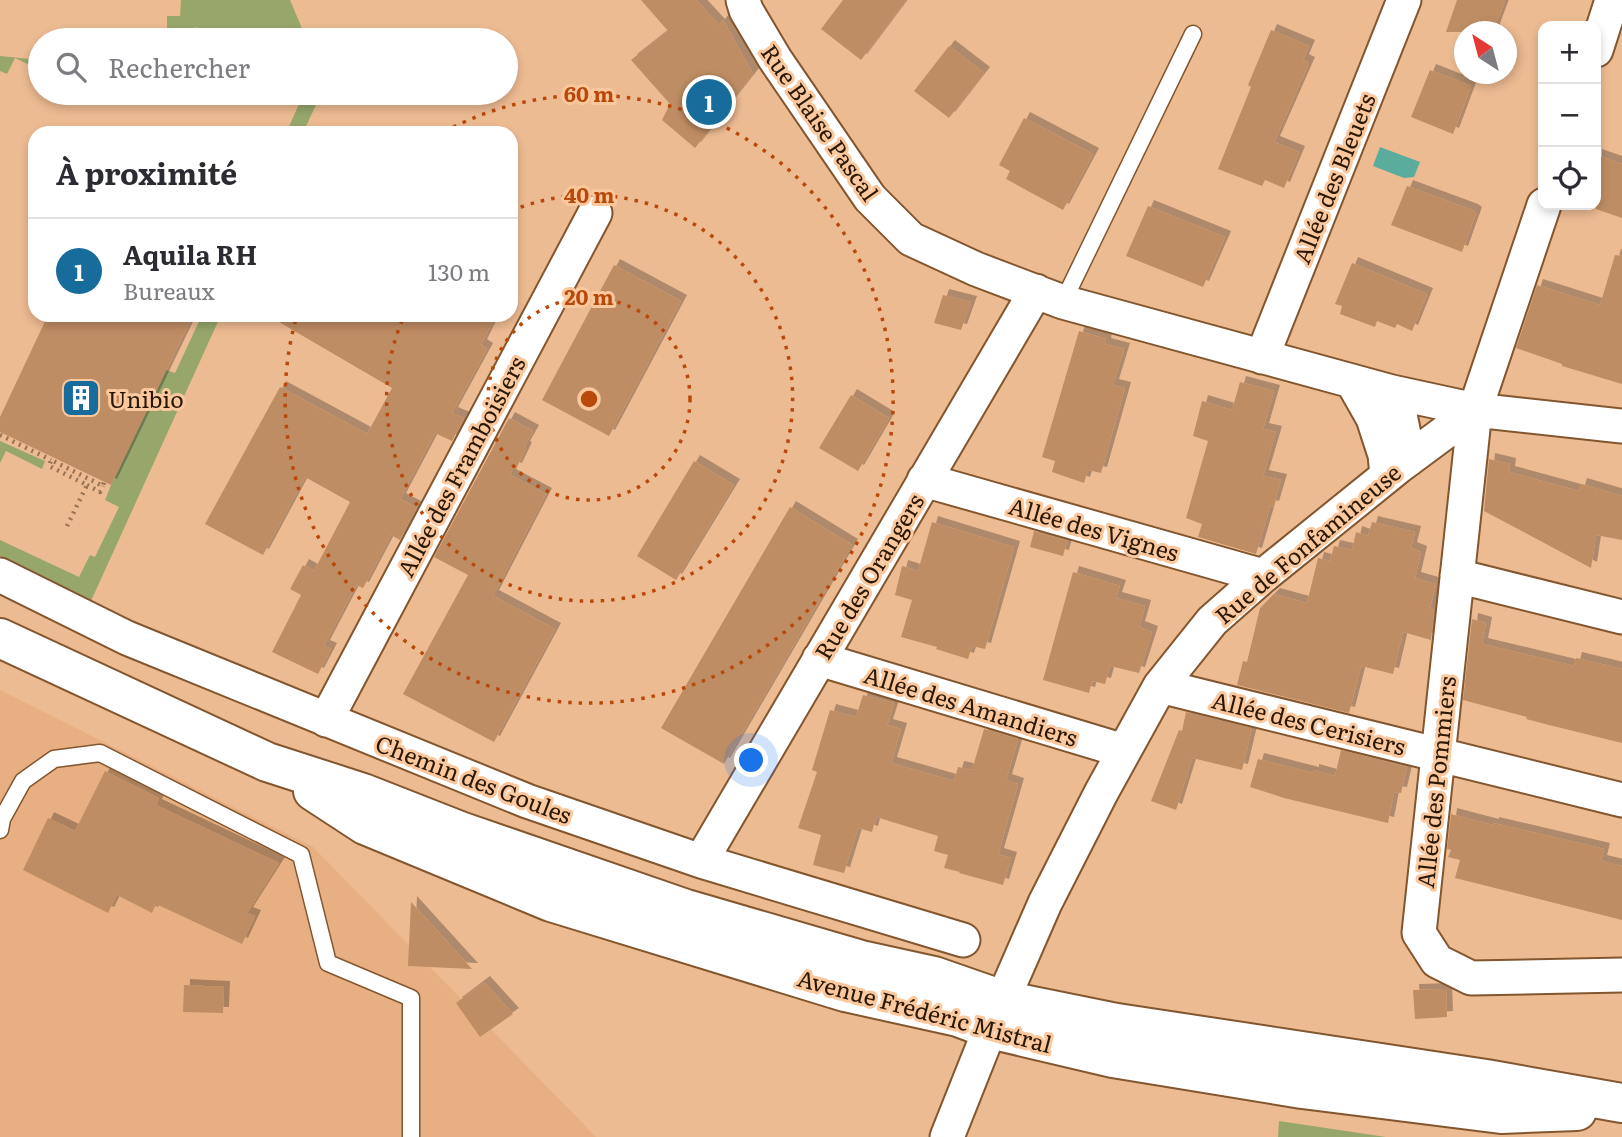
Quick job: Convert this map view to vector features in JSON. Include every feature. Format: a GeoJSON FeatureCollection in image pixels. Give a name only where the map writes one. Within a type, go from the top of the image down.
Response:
{"type":"FeatureCollection","features":[{"type":"Feature","properties":{"kind":"main road","name":"Avenue Frédéric Mistral"},"geometry":{"type":"LineString","coordinates":[[0,638],[267,762],[363,793],[460,831],[686,909],[861,960],[934,976],[996,1014],[1113,1058],[1315,1091],[1501,1114],[1622,1109]]}},
{"type":"Feature","properties":{"kind":"main road","name":"Avenue Frédéric Mistral"},"geometry":{"type":"LineString","coordinates":[[996,1014],[1117,1024],[1486,1079],[1622,1103]]}},
{"type":"Feature","properties":{"kind":"street","name":"Rue Blaise Pascal"},"geometry":{"type":"LineString","coordinates":[[743,0],[746,10],[775,59],[870,198],[911,239],[976,269],[1049,296],[1352,382],[1475,410],[1622,426]]}},
{"type":"Feature","properties":{"kind":"street","name":"Allée des Bleuets"},"geometry":{"type":"LineString","coordinates":[[1262,357],[1404,0]]}},
{"type":"Feature","properties":{"kind":"street"},"geometry":{"type":"LineString","coordinates":[[1601,34],[1612,0]]}},
{"type":"Feature","properties":{"kind":"street"},"geometry":{"type":"LineString","coordinates":[[1475,410],[1542,210]]}},
{"type":"Feature","properties":{"kind":"street","name":"Allée des Framboisiers"},"geometry":{"type":"LineString","coordinates":[[326,720],[595,213]]}},
{"type":"Feature","properties":{"kind":"street","name":"Rue des Orangers"},"geometry":{"type":"LineString","coordinates":[[701,861],[924,480],[1049,296]]}},
{"type":"Feature","properties":{"kind":"street"},"geometry":{"type":"LineString","coordinates":[[1352,382],[1373,418],[1385,455],[1398,467]]}},
{"type":"Feature","properties":{"kind":"street"},"geometry":{"type":"LineString","coordinates":[[1392,392],[1399,410],[1398,467]]}},
{"type":"Feature","properties":{"kind":"street","name":"Rue de Fonfamineuse"},"geometry":{"type":"LineString","coordinates":[[947,1137],[996,1014],[1045,904],[1160,686],[1212,621],[1263,576],[1398,467],[1475,410]]}},
{"type":"Feature","properties":{"kind":"street","name":"Allée des Pommiers"},"geometry":{"type":"LineString","coordinates":[[1475,410],[1419,933],[1437,961],[1471,978],[1622,975]]}},
{"type":"Feature","properties":{"kind":"street","name":"Allée des Vignes"},"geometry":{"type":"LineString","coordinates":[[924,480],[1263,576]]}},
{"type":"Feature","properties":{"kind":"street","name":"Chemin des Goules"},"geometry":{"type":"LineString","coordinates":[[0,575],[127,638],[527,801],[701,861],[963,940]]}},
{"type":"Feature","properties":{"kind":"street"},"geometry":{"type":"LineString","coordinates":[[1457,576],[1622,617]]}},
{"type":"Feature","properties":{"kind":"street","name":"Allée des Amandiers"},"geometry":{"type":"LineString","coordinates":[[819,659],[1124,751]]}},
{"type":"Feature","properties":{"kind":"street","name":"Allée des Cerisiers"},"geometry":{"type":"LineString","coordinates":[[1160,686],[1622,800]]}},
{"type":"Feature","properties":{"kind":"lane"},"geometry":{"type":"LineString","coordinates":[[1049,296],[1193,34]]}},
{"type":"Feature","properties":{"kind":"lane"},"geometry":{"type":"LineString","coordinates":[[0,830],[2,819],[23,781],[54,759],[100,753],[301,855],[328,963],[411,998],[411,1137]]}},
{"type":"Feature","properties":{"kind":"path"},"geometry":{"type":"LineString","coordinates":[[0,435],[104,484],[100,492],[48,466],[51,460]]}},
{"type":"Feature","properties":{"kind":"path"},"geometry":{"type":"LineString","coordinates":[[67,526],[87,485]]}},
{"type":"Feature","properties":{"kind":"shaded area"},"geometry":{"type":"Polygon","coordinates":[[[0,690],[313,847],[596,1137],[0,1137],[0,690]]]}},
{"type":"Feature","properties":{"kind":"green space"},"geometry":{"type":"Polygon","coordinates":[[[181,0],[290,0],[302,28],[167,28],[167,16],[180,16],[181,0]]]}},
{"type":"Feature","properties":{"kind":"green space"},"geometry":{"type":"Polygon","coordinates":[[[0,56],[28,59],[28,64],[15,58],[7,74],[0,71],[0,56]]]}},
{"type":"Feature","properties":{"kind":"green space"},"geometry":{"type":"Polygon","coordinates":[[[299,105],[316,105],[306,126],[289,126],[299,105]]]}},
{"type":"Feature","properties":{"kind":"green space"},"geometry":{"type":"Polygon","coordinates":[[[199,322],[218,322],[91,601],[0,556],[0,540],[79,577],[90,555],[95,557],[119,507],[105,500],[111,485],[166,370],[175,373],[199,322]]]}},
{"type":"Feature","properties":{"kind":"green space"},"geometry":{"type":"Polygon","coordinates":[[[0,441],[45,461],[42,469],[6,451],[0,463],[0,441]]]}},
{"type":"Feature","properties":{"kind":"green space"},"geometry":{"type":"Polygon","coordinates":[[[1279,1121],[1386,1137],[1278,1137],[1279,1121]]]}},
{"type":"Feature","properties":{"kind":"water"},"geometry":{"type":"Polygon","coordinates":[[[1380,147],[1420,162],[1414,177],[1404,178],[1373,166],[1380,147]]]}},
{"type":"Feature","properties":{"kind":"building"},"geometry":{"type":"Polygon","coordinates":[[[641,0],[696,0],[719,25],[723,20],[753,74],[695,148],[662,120],[670,104],[631,60],[668,31],[641,0]]]}},
{"type":"Feature","properties":{"kind":"building"},"geometry":{"type":"Polygon","coordinates":[[[843,0],[906,0],[861,60],[821,29],[843,0]]]}},
{"type":"Feature","properties":{"kind":"building"},"geometry":{"type":"Polygon","coordinates":[[[1457,0],[1505,0],[1497,21],[1454,21],[1454,32],[1446,32],[1457,0]]]}},
{"type":"Feature","properties":{"kind":"building"},"geometry":{"type":"Polygon","coordinates":[[[1271,30],[1309,46],[1303,60],[1309,63],[1274,142],[1299,152],[1284,188],[1265,180],[1262,186],[1218,169],[1271,30]]]}},
{"type":"Feature","properties":{"kind":"building"},"geometry":{"type":"Polygon","coordinates":[[[949,46],[984,73],[949,118],[914,91],[949,46]]]}},
{"type":"Feature","properties":{"kind":"building"},"geometry":{"type":"Polygon","coordinates":[[[1430,70],[1454,79],[1454,84],[1471,86],[1453,134],[1411,117],[1430,70]]]}},
{"type":"Feature","properties":{"kind":"building"},"geometry":{"type":"Polygon","coordinates":[[[1024,118],[1093,154],[1063,210],[1006,179],[1010,171],[999,165],[1024,118]]]}},
{"type":"Feature","properties":{"kind":"building"},"geometry":{"type":"Polygon","coordinates":[[[1601,157],[1622,164],[1622,218],[1599,210],[1601,210],[1601,157]]]}},
{"type":"Feature","properties":{"kind":"building"},"geometry":{"type":"Polygon","coordinates":[[[1407,186],[1476,213],[1462,252],[1391,225],[1407,186]]]}},
{"type":"Feature","properties":{"kind":"building"},"geometry":{"type":"Polygon","coordinates":[[[1148,206],[1225,237],[1203,287],[1126,256],[1148,206]]]}},
{"type":"Feature","properties":{"kind":"building"},"geometry":{"type":"Polygon","coordinates":[[[1615,255],[1622,256],[1622,384],[1562,366],[1516,348],[1537,285],[1600,305],[1615,255]]]}},
{"type":"Feature","properties":{"kind":"building"},"geometry":{"type":"Polygon","coordinates":[[[1352,263],[1427,294],[1412,331],[1397,324],[1395,328],[1377,321],[1375,327],[1340,314],[1342,306],[1335,304],[1352,263]]]}},
{"type":"Feature","properties":{"kind":"building"},"geometry":{"type":"Polygon","coordinates":[[[614,265],[681,301],[609,436],[542,400],[614,265]]]}},
{"type":"Feature","properties":{"kind":"building"},"geometry":{"type":"Polygon","coordinates":[[[943,295],[971,302],[961,330],[934,323],[943,295]]]}},
{"type":"Feature","properties":{"kind":"building","name":"Unibio"},"geometry":{"type":"Polygon","coordinates":[[[45,322],[190,322],[111,485],[0,432],[0,417],[45,322]]]}},
{"type":"Feature","properties":{"kind":"building"},"geometry":{"type":"Polygon","coordinates":[[[279,322],[492,322],[481,345],[487,349],[452,413],[464,418],[452,441],[435,433],[400,499],[417,508],[400,540],[391,535],[363,588],[356,585],[324,646],[331,649],[318,674],[272,652],[301,595],[290,589],[303,565],[314,571],[350,502],[305,477],[263,555],[205,524],[280,387],[367,434],[392,388],[279,322]]]}},
{"type":"Feature","properties":{"kind":"building"},"geometry":{"type":"Polygon","coordinates":[[[1079,331],[1106,339],[1105,344],[1124,349],[1113,385],[1125,388],[1101,473],[1088,470],[1084,483],[1052,472],[1055,461],[1042,457],[1079,331]]]}},
{"type":"Feature","properties":{"kind":"building"},"geometry":{"type":"Polygon","coordinates":[[[1240,382],[1274,391],[1263,429],[1276,432],[1263,476],[1281,480],[1256,554],[1198,537],[1202,524],[1186,518],[1208,441],[1193,436],[1202,401],[1232,410],[1240,382]]]}},
{"type":"Feature","properties":{"kind":"building"},"geometry":{"type":"Polygon","coordinates":[[[851,395],[889,418],[858,471],[819,448],[851,395]]]}},
{"type":"Feature","properties":{"kind":"building"},"geometry":{"type":"Polygon","coordinates":[[[509,418],[533,431],[516,469],[513,468],[510,475],[546,494],[493,596],[555,629],[494,742],[403,694],[468,575],[434,557],[509,418]]]}},
{"type":"Feature","properties":{"kind":"building"},"geometry":{"type":"Polygon","coordinates":[[[1489,459],[1510,464],[1509,472],[1579,491],[1581,484],[1622,496],[1622,540],[1596,535],[1591,568],[1484,511],[1489,459]]]}},
{"type":"Feature","properties":{"kind":"building"},"geometry":{"type":"Polygon","coordinates":[[[694,461],[734,485],[676,580],[637,556],[694,461]]]}},
{"type":"Feature","properties":{"kind":"building"},"geometry":{"type":"Polygon","coordinates":[[[790,507],[852,545],[724,764],[661,728],[790,507]]]}},
{"type":"Feature","properties":{"kind":"building"},"geometry":{"type":"Polygon","coordinates":[[[932,522],[1014,547],[985,649],[972,646],[968,659],[901,637],[912,600],[895,595],[902,566],[918,571],[932,522]]]}},
{"type":"Feature","properties":{"kind":"building"},"geometry":{"type":"Polygon","coordinates":[[[1372,522],[1415,532],[1411,548],[1421,552],[1415,578],[1436,584],[1430,608],[1434,610],[1431,640],[1403,632],[1393,674],[1361,666],[1349,713],[1237,685],[1243,661],[1247,662],[1260,608],[1274,594],[1307,603],[1318,558],[1330,561],[1334,546],[1352,550],[1356,532],[1368,536],[1372,522]]]}},
{"type":"Feature","properties":{"kind":"building"},"geometry":{"type":"Polygon","coordinates":[[[1034,531],[1067,541],[1063,556],[1030,547],[1034,531]]]}},
{"type":"Feature","properties":{"kind":"building"},"geometry":{"type":"Polygon","coordinates":[[[1073,572],[1120,586],[1116,598],[1145,606],[1139,627],[1152,632],[1139,673],[1110,666],[1105,684],[1092,681],[1089,693],[1043,680],[1073,572]]]}},
{"type":"Feature","properties":{"kind":"building"},"geometry":{"type":"Polygon","coordinates":[[[1472,619],[1486,623],[1482,644],[1574,666],[1576,658],[1622,669],[1622,743],[1463,700],[1472,619]]]}},
{"type":"Feature","properties":{"kind":"building"},"geometry":{"type":"Polygon","coordinates":[[[863,695],[894,703],[887,725],[901,729],[891,763],[954,781],[958,767],[972,770],[984,729],[1018,739],[1006,780],[1018,784],[998,854],[1011,858],[1003,885],[944,868],[948,855],[934,851],[938,836],[876,817],[872,832],[858,828],[844,873],[813,865],[821,835],[798,828],[817,772],[812,770],[830,710],[856,717],[863,695]]]}},
{"type":"Feature","properties":{"kind":"building"},"geometry":{"type":"Polygon","coordinates":[[[1186,712],[1252,728],[1242,770],[1192,758],[1176,810],[1151,801],[1179,730],[1182,731],[1186,712]]]}},
{"type":"Feature","properties":{"kind":"building"},"geometry":{"type":"Polygon","coordinates":[[[1341,750],[1407,767],[1401,793],[1394,792],[1388,823],[1250,787],[1258,759],[1335,776],[1341,750]]]}},
{"type":"Feature","properties":{"kind":"building"},"geometry":{"type":"Polygon","coordinates":[[[105,771],[159,798],[156,805],[279,863],[247,913],[255,916],[242,944],[156,904],[152,913],[117,895],[108,913],[23,870],[48,818],[75,831],[105,771]]]}},
{"type":"Feature","properties":{"kind":"building"},"geometry":{"type":"Polygon","coordinates":[[[1451,814],[1604,849],[1601,861],[1622,866],[1622,920],[1455,878],[1460,860],[1448,857],[1451,850],[1447,849],[1451,814]]]}},
{"type":"Feature","properties":{"kind":"building"},"geometry":{"type":"Polygon","coordinates":[[[411,902],[472,969],[408,966],[411,902]]]}},
{"type":"Feature","properties":{"kind":"building"},"geometry":{"type":"Polygon","coordinates":[[[484,982],[513,1014],[480,1037],[456,1003],[484,982]]]}},
{"type":"Feature","properties":{"kind":"building"},"geometry":{"type":"Polygon","coordinates":[[[184,985],[224,987],[223,1013],[183,1012],[184,985]]]}},
{"type":"Feature","properties":{"kind":"building"},"geometry":{"type":"Polygon","coordinates":[[[1446,989],[1447,1017],[1415,1019],[1413,990],[1446,989]]]}},
{"type":"Feature","properties":{"kind":"place","name":"Aquila RH"},"geometry":{"type":"Point","coordinates":[709,102]}},
{"type":"Feature","properties":{"kind":"place","name":"Unibio"},"geometry":{"type":"Point","coordinates":[81,398]}}]}
